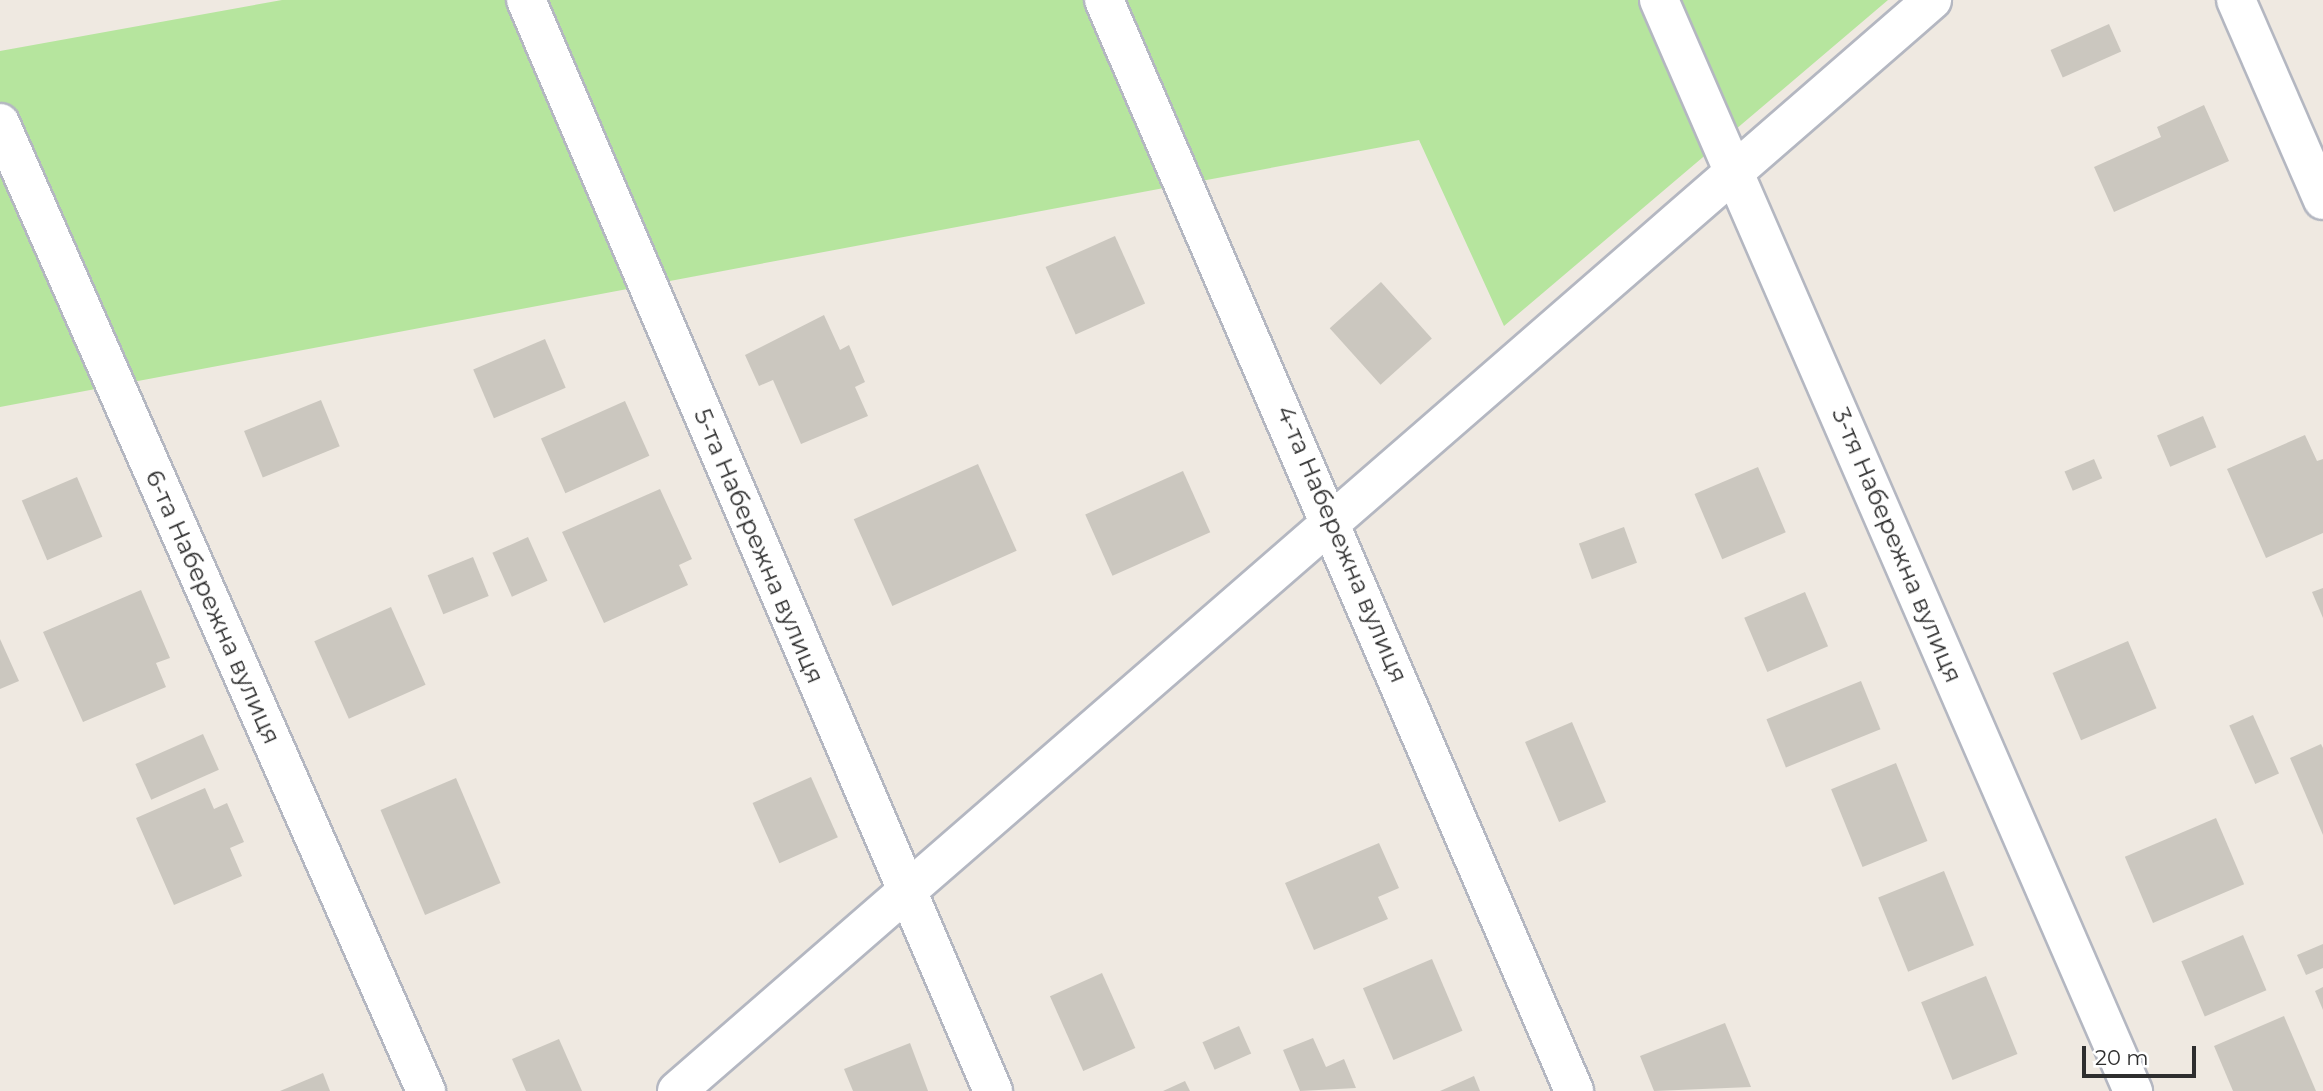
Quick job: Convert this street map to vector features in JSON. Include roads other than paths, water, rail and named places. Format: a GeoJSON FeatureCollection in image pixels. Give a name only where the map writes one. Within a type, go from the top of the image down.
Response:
{"type":"FeatureCollection","features":[{"type":"Feature","properties":{"kind":"street","name":"5-та Набережна вулиця"},"geometry":{"type":"LineString","coordinates":[[526,0],[993,1091]]}},
{"type":"Feature","properties":{"kind":"street","name":"4-та Набережна вулиця"},"geometry":{"type":"LineString","coordinates":[[1104,0],[1333,520],[1574,1091]]}},
{"type":"Feature","properties":{"kind":"street","name":"3-тя Набережна вулиця"},"geometry":{"type":"LineString","coordinates":[[1660,0],[2133,1091]]}},
{"type":"Feature","properties":{"kind":"street"},"geometry":{"type":"LineString","coordinates":[[677,1091],[904,888],[1932,0]]}},
{"type":"Feature","properties":{"kind":"street"},"geometry":{"type":"LineString","coordinates":[[2236,0],[2323,200]]}},
{"type":"Feature","properties":{"kind":"street","name":"6-та Набережна вулиця"},"geometry":{"type":"LineString","coordinates":[[0,123],[426,1091]]}}]}
